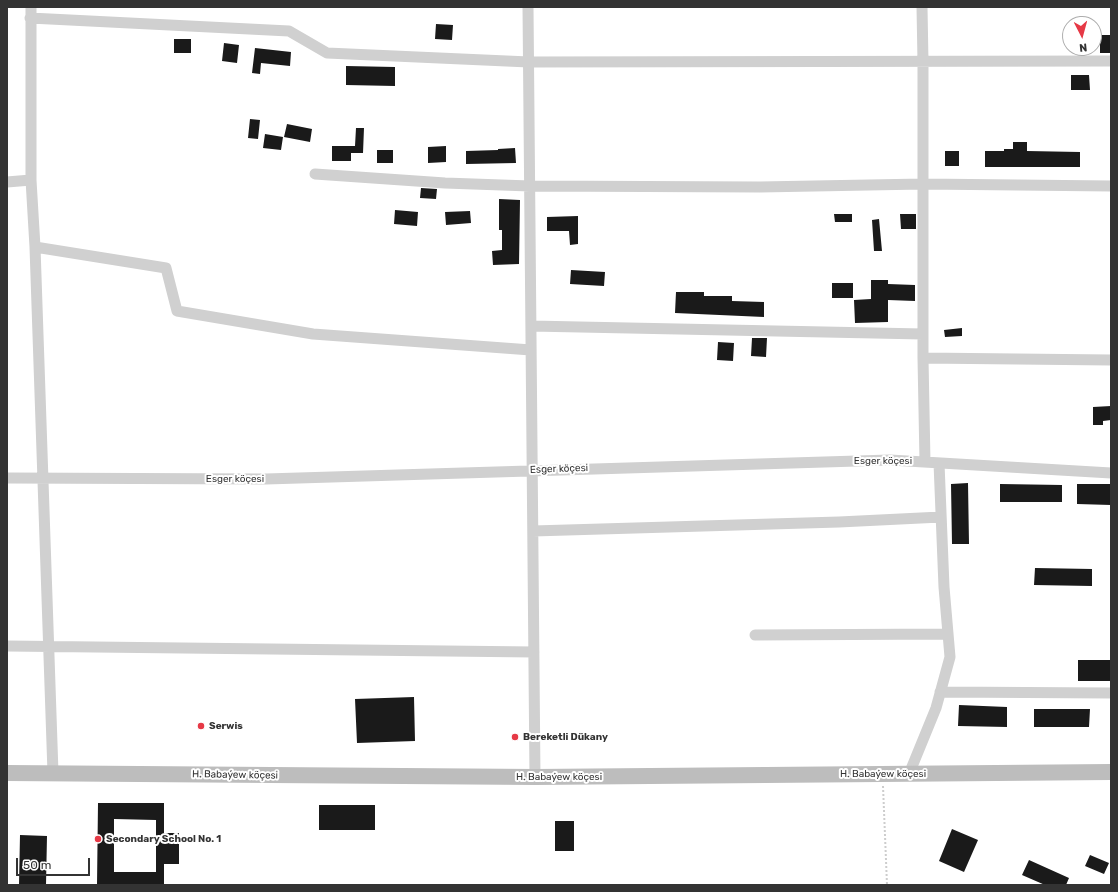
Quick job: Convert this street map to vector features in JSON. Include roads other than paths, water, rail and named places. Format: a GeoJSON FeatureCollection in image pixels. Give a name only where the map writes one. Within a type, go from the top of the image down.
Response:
{"type":"FeatureCollection","features":[{"type":"Feature","properties":{"kind":"street"},"geometry":{"type":"LineString","coordinates":[[528,7],[535,777]]}},
{"type":"Feature","properties":{"kind":"street"},"geometry":{"type":"LineString","coordinates":[[922,7],[923,358],[925,462]]}},
{"type":"Feature","properties":{"kind":"street"},"geometry":{"type":"LineString","coordinates":[[52,773],[35,248],[31,180],[30,12],[289,31],[327,53],[528,62],[1111,61]]}},
{"type":"Feature","properties":{"kind":"street"},"geometry":{"type":"LineString","coordinates":[[315,174],[445,183],[530,186],[760,187],[923,184],[1111,186]]}},
{"type":"Feature","properties":{"kind":"street"},"geometry":{"type":"LineString","coordinates":[[7,182],[31,180]]}},
{"type":"Feature","properties":{"kind":"street"},"geometry":{"type":"LineString","coordinates":[[35,248],[166,268],[177,311],[313,334],[531,350]]}},
{"type":"Feature","properties":{"kind":"street"},"geometry":{"type":"LineString","coordinates":[[531,326],[923,334]]}},
{"type":"Feature","properties":{"kind":"street"},"geometry":{"type":"LineString","coordinates":[[923,358],[1111,360]]}},
{"type":"Feature","properties":{"kind":"street","name":"Esger köçesi"},"geometry":{"type":"LineString","coordinates":[[7,478],[266,479],[890,460],[1111,473]]}},
{"type":"Feature","properties":{"kind":"street"},"geometry":{"type":"LineString","coordinates":[[909,774],[936,708],[950,657],[944,588],[939,463]]}},
{"type":"Feature","properties":{"kind":"street"},"geometry":{"type":"LineString","coordinates":[[533,531],[832,523],[941,517]]}},
{"type":"Feature","properties":{"kind":"street"},"geometry":{"type":"LineString","coordinates":[[755,636],[948,634]]}},
{"type":"Feature","properties":{"kind":"street"},"geometry":{"type":"LineString","coordinates":[[7,646],[534,652]]}},
{"type":"Feature","properties":{"kind":"street"},"geometry":{"type":"LineString","coordinates":[[940,692],[1111,693]]}},
{"type":"Feature","properties":{"kind":"street","name":"H. Babaýew köçesi"},"geometry":{"type":"LineString","coordinates":[[7,773],[535,777],[1111,772]]}},
{"type":"Feature","properties":{"kind":"place","name":"Serwis"},"geometry":{"type":"Point","coordinates":[201,726]}},
{"type":"Feature","properties":{"kind":"place","name":"Bereketli Dükany"},"geometry":{"type":"Point","coordinates":[515,737]}},
{"type":"Feature","properties":{"kind":"place","name":"Secondary School No. 1"},"geometry":{"type":"Point","coordinates":[98,839]}}]}
